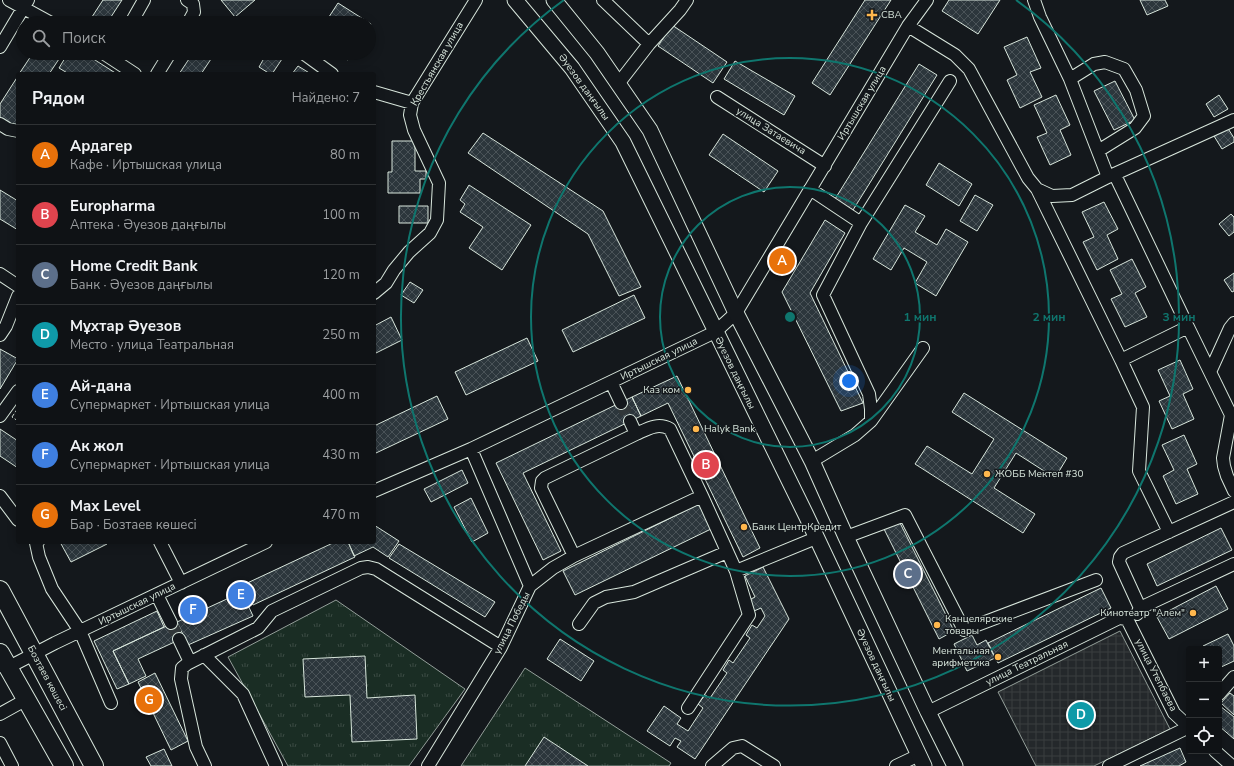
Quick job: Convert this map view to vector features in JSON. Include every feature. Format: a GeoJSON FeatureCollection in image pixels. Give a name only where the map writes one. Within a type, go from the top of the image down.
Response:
{"type":"FeatureCollection","features":[{"type":"Feature","properties":{"kind":"highway","name":"Бозтаев көшесі"},"geometry":{"type":"LineString","coordinates":[[0,590],[94,766]]}},
{"type":"Feature","properties":{"kind":"highway"},"geometry":{"type":"LineString","coordinates":[[3,662],[27,699],[64,766]]}},
{"type":"Feature","properties":{"kind":"main road","name":"Әуезов даңғылы"},"geometry":{"type":"LineString","coordinates":[[514,0],[572,68],[623,142],[816,538],[921,760]]}},
{"type":"Feature","properties":{"kind":"main road"},"geometry":{"type":"LineString","coordinates":[[554,0],[597,52],[650,130],[736,313],[812,461],[928,712],[955,766]]}},
{"type":"Feature","properties":{"kind":"street"},"geometry":{"type":"LineString","coordinates":[[9,0],[26,3],[43,16]]}},
{"type":"Feature","properties":{"kind":"street"},"geometry":{"type":"LineString","coordinates":[[136,16],[144,0]]}},
{"type":"Feature","properties":{"kind":"street"},"geometry":{"type":"LineString","coordinates":[[187,0],[193,4],[194,12],[192,16]]}},
{"type":"Feature","properties":{"kind":"street","name":"Крестьянская улица"},"geometry":{"type":"LineString","coordinates":[[376,291],[386,283],[399,264],[430,233],[437,220],[439,183],[414,130],[410,115],[412,103],[476,0]]}},
{"type":"Feature","properties":{"kind":"street"},"geometry":{"type":"LineString","coordinates":[[603,0],[650,44]]}},
{"type":"Feature","properties":{"kind":"street"},"geometry":{"type":"LineString","coordinates":[[618,84],[687,0]]}},
{"type":"Feature","properties":{"kind":"street","name":"Иртышская улица"},"geometry":{"type":"LineString","coordinates":[[376,490],[471,449],[715,332],[736,313],[908,26],[927,0]]}},
{"type":"Feature","properties":{"kind":"street"},"geometry":{"type":"LineString","coordinates":[[1034,0],[1040,17],[1070,79],[1098,151],[1232,415],[1223,458],[1227,476],[1234,491]]}},
{"type":"Feature","properties":{"kind":"street"},"geometry":{"type":"LineString","coordinates":[[18,16],[26,3]]}},
{"type":"Feature","properties":{"kind":"street"},"geometry":{"type":"LineString","coordinates":[[0,47],[16,20]]}},
{"type":"Feature","properties":{"kind":"street"},"geometry":{"type":"LineString","coordinates":[[908,26],[955,54],[966,65],[1028,178],[1037,189],[1143,406],[1139,471],[1169,532]]}},
{"type":"Feature","properties":{"kind":"street"},"geometry":{"type":"LineString","coordinates":[[117,60],[132,72]]}},
{"type":"Feature","properties":{"kind":"street"},"geometry":{"type":"LineString","coordinates":[[158,72],[166,60]]}},
{"type":"Feature","properties":{"kind":"street"},"geometry":{"type":"LineString","coordinates":[[313,60],[329,72]]}},
{"type":"Feature","properties":{"kind":"street"},"geometry":{"type":"LineString","coordinates":[[1070,79],[1094,64],[1105,62],[1124,69],[1136,90],[1144,116],[1135,128],[1098,151]]}},
{"type":"Feature","properties":{"kind":"street"},"geometry":{"type":"LineString","coordinates":[[871,421],[871,409],[868,394],[823,295],[861,223],[950,81]]}},
{"type":"Feature","properties":{"kind":"street"},"geometry":{"type":"LineString","coordinates":[[376,93],[412,103]]}},
{"type":"Feature","properties":{"kind":"street","name":"улица Затаевича"},"geometry":{"type":"LineString","coordinates":[[717,97],[825,166]]}},
{"type":"Feature","properties":{"kind":"street"},"geometry":{"type":"LineString","coordinates":[[1037,189],[1052,196],[1072,195],[1234,120]]}},
{"type":"Feature","properties":{"kind":"street"},"geometry":{"type":"LineString","coordinates":[[0,124],[16,131]]}},
{"type":"Feature","properties":{"kind":"street"},"geometry":{"type":"LineString","coordinates":[[810,189],[861,223]]}},
{"type":"Feature","properties":{"kind":"street"},"geometry":{"type":"LineString","coordinates":[[0,274],[16,285]]}},
{"type":"Feature","properties":{"kind":"street"},"geometry":{"type":"LineString","coordinates":[[0,336],[15,312]]}},
{"type":"Feature","properties":{"kind":"street"},"geometry":{"type":"LineString","coordinates":[[1210,372],[1230,328],[1234,323]]}},
{"type":"Feature","properties":{"kind":"street"},"geometry":{"type":"LineString","coordinates":[[1121,360],[1188,327]]}},
{"type":"Feature","properties":{"kind":"street"},"geometry":{"type":"LineString","coordinates":[[812,461],[855,435],[871,421],[923,348]]}},
{"type":"Feature","properties":{"kind":"street"},"geometry":{"type":"LineString","coordinates":[[611,382],[621,403]]}},
{"type":"Feature","properties":{"kind":"street"},"geometry":{"type":"LineString","coordinates":[[0,416],[16,394]]}},
{"type":"Feature","properties":{"kind":"street"},"geometry":{"type":"LineString","coordinates":[[630,421],[636,434]]}},
{"type":"Feature","properties":{"kind":"street"},"geometry":{"type":"LineString","coordinates":[[574,556],[541,488],[542,481],[545,478],[651,427],[664,426],[670,429],[736,571],[750,615],[688,708]]}},
{"type":"Feature","properties":{"kind":"street","name":"улица Победы"},"geometry":{"type":"LineString","coordinates":[[428,766],[501,647],[530,586],[471,449]]}},
{"type":"Feature","properties":{"kind":"street"},"geometry":{"type":"LineString","coordinates":[[0,496],[16,517]]}},
{"type":"Feature","properties":{"kind":"street"},"geometry":{"type":"LineString","coordinates":[[530,586],[553,568],[574,556],[702,496]]}},
{"type":"Feature","properties":{"kind":"street"},"geometry":{"type":"LineString","coordinates":[[1140,608],[1119,562],[1123,553],[1234,502]]}},
{"type":"Feature","properties":{"kind":"street"},"geometry":{"type":"LineString","coordinates":[[846,537],[905,514],[964,630],[1096,580]]}},
{"type":"Feature","properties":{"kind":"street"},"geometry":{"type":"LineString","coordinates":[[736,571],[816,538]]}},
{"type":"Feature","properties":{"kind":"street"},"geometry":{"type":"LineString","coordinates":[[37,544],[39,556],[52,589],[80,631],[111,703]]}},
{"type":"Feature","properties":{"kind":"street"},"geometry":{"type":"LineString","coordinates":[[161,544],[181,583]]}},
{"type":"Feature","properties":{"kind":"street","name":"Иртышская улица"},"geometry":{"type":"LineString","coordinates":[[3,662],[34,654],[262,544]]}},
{"type":"Feature","properties":{"kind":"street"},"geometry":{"type":"LineString","coordinates":[[579,624],[594,603],[606,596],[634,592],[727,552]]}},
{"type":"Feature","properties":{"kind":"street"},"geometry":{"type":"LineString","coordinates":[[1127,619],[1136,616],[1140,608],[1234,564]]}},
{"type":"Feature","properties":{"kind":"street"},"geometry":{"type":"LineString","coordinates":[[205,766],[196,747],[181,679],[182,668],[190,662],[258,628],[272,611],[361,568],[368,567],[376,569],[501,647]]}},
{"type":"Feature","properties":{"kind":"street"},"geometry":{"type":"LineString","coordinates":[[157,595],[171,623]]}},
{"type":"Feature","properties":{"kind":"street","name":"улица Театральная"},"geometry":{"type":"LineString","coordinates":[[928,712],[1119,618],[1127,619]]}},
{"type":"Feature","properties":{"kind":"street","name":"улица Утепбаева"},"geometry":{"type":"LineString","coordinates":[[1127,619],[1174,713],[1186,724]]}},
{"type":"Feature","properties":{"kind":"street"},"geometry":{"type":"LineString","coordinates":[[179,639],[190,662]]}},
{"type":"Feature","properties":{"kind":"street"},"geometry":{"type":"LineString","coordinates":[[204,655],[243,694],[276,766]]}},
{"type":"Feature","properties":{"kind":"street"},"geometry":{"type":"LineString","coordinates":[[1222,691],[1234,677]]}},
{"type":"Feature","properties":{"kind":"street"},"geometry":{"type":"LineString","coordinates":[[0,714],[27,699]]}},
{"type":"Feature","properties":{"kind":"street"},"geometry":{"type":"LineString","coordinates":[[1109,766],[1186,728]]}},
{"type":"Feature","properties":{"kind":"street"},"geometry":{"type":"LineString","coordinates":[[0,743],[12,766]]}},
{"type":"Feature","properties":{"kind":"street"},"geometry":{"type":"LineString","coordinates":[[712,766],[733,748],[742,746],[774,766]]}},
{"type":"Feature","properties":{"kind":"street"},"geometry":{"type":"LineString","coordinates":[[1218,754],[1232,766]]}},
{"type":"Feature","properties":{"kind":"street"},"geometry":{"type":"LineString","coordinates":[[896,766],[921,760]]}},
{"type":"Feature","properties":{"kind":"green space"},"geometry":{"type":"Polygon","coordinates":[[[336,600],[465,689],[409,766],[288,766],[228,657],[336,600]]]}},
{"type":"Feature","properties":{"kind":"green space"},"geometry":{"type":"Polygon","coordinates":[[[525,668],[671,763],[669,766],[461,766],[525,668]]]}},
{"type":"Feature","properties":{"kind":"shaded area"},"geometry":{"type":"Polygon","coordinates":[[[1120,631],[1170,729],[1094,766],[1036,766],[998,692],[1120,631]]]}},
{"type":"Feature","properties":{"kind":"building"},"geometry":{"type":"Polygon","coordinates":[[[103,0],[122,0],[112,16],[93,16],[103,0]]]}},
{"type":"Feature","properties":{"kind":"building"},"geometry":{"type":"Polygon","coordinates":[[[221,0],[255,0],[236,16],[234,16],[221,0]]]}},
{"type":"Feature","properties":{"kind":"building"},"geometry":{"type":"Polygon","coordinates":[[[865,0],[891,0],[830,95],[812,83],[865,0]]]}},
{"type":"Feature","properties":{"kind":"building"},"geometry":{"type":"Polygon","coordinates":[[[949,0],[1000,0],[978,34],[942,11],[949,0]]]}},
{"type":"Feature","properties":{"kind":"building"},"geometry":{"type":"Polygon","coordinates":[[[1140,0],[1165,0],[1168,6],[1147,15],[1140,0]]]}},
{"type":"Feature","properties":{"kind":"building"},"geometry":{"type":"Polygon","coordinates":[[[338,3],[358,16],[330,16],[338,3]]]}},
{"type":"Feature","properties":{"kind":"building"},"geometry":{"type":"Polygon","coordinates":[[[672,25],[727,62],[713,83],[658,46],[672,25]]]}},
{"type":"Feature","properties":{"kind":"building"},"geometry":{"type":"Polygon","coordinates":[[[1027,37],[1041,68],[1030,72],[1042,97],[1020,108],[1007,80],[1017,75],[1004,47],[1027,37]]]}},
{"type":"Feature","properties":{"kind":"building"},"geometry":{"type":"Polygon","coordinates":[[[28,60],[58,60],[50,72],[20,72],[28,60]]]}},
{"type":"Feature","properties":{"kind":"building"},"geometry":{"type":"Polygon","coordinates":[[[64,60],[95,60],[114,72],[66,72],[59,68],[64,60]]]}},
{"type":"Feature","properties":{"kind":"building"},"geometry":{"type":"Polygon","coordinates":[[[188,60],[210,60],[202,72],[180,72],[188,60]]]}},
{"type":"Feature","properties":{"kind":"building"},"geometry":{"type":"Polygon","coordinates":[[[263,60],[281,60],[273,72],[267,72],[259,67],[263,60]]]}},
{"type":"Feature","properties":{"kind":"building"},"geometry":{"type":"Polygon","coordinates":[[[735,61],[795,96],[784,115],[724,79],[735,61]]]}},
{"type":"Feature","properties":{"kind":"building"},"geometry":{"type":"Polygon","coordinates":[[[919,64],[937,75],[853,210],[835,199],[919,64]]]}},
{"type":"Feature","properties":{"kind":"building"},"geometry":{"type":"Polygon","coordinates":[[[298,66],[308,72],[294,72],[298,66]]]}},
{"type":"Feature","properties":{"kind":"building"},"geometry":{"type":"Polygon","coordinates":[[[16,79],[15,128],[0,118],[0,104],[16,79]]]}},
{"type":"Feature","properties":{"kind":"building"},"geometry":{"type":"Polygon","coordinates":[[[1115,81],[1135,120],[1114,130],[1094,91],[1115,81]]]}},
{"type":"Feature","properties":{"kind":"building"},"geometry":{"type":"Polygon","coordinates":[[[1056,95],[1070,125],[1060,130],[1071,155],[1050,165],[1037,137],[1047,133],[1034,105],[1056,95]]]}},
{"type":"Feature","properties":{"kind":"building"},"geometry":{"type":"Polygon","coordinates":[[[1219,95],[1228,109],[1214,117],[1206,104],[1219,95]]]}},
{"type":"Feature","properties":{"kind":"building"},"geometry":{"type":"Polygon","coordinates":[[[1227,127],[1234,138],[1234,142],[1222,149],[1214,136],[1227,127]]]}},
{"type":"Feature","properties":{"kind":"building"},"geometry":{"type":"Polygon","coordinates":[[[483,133],[603,211],[641,287],[619,296],[588,234],[468,153],[483,133]]]}},
{"type":"Feature","properties":{"kind":"building"},"geometry":{"type":"Polygon","coordinates":[[[723,134],[778,171],[764,192],[709,155],[723,134]]]}},
{"type":"Feature","properties":{"kind":"building"},"geometry":{"type":"Polygon","coordinates":[[[392,141],[415,141],[415,171],[426,171],[426,179],[420,179],[420,193],[388,193],[388,172],[392,172],[392,141]]]}},
{"type":"Feature","properties":{"kind":"building"},"geometry":{"type":"Polygon","coordinates":[[[939,163],[972,184],[959,206],[926,185],[939,163]]]}},
{"type":"Feature","properties":{"kind":"building"},"geometry":{"type":"Polygon","coordinates":[[[469,185],[531,225],[502,270],[469,248],[483,227],[460,212],[465,204],[460,200],[469,185]]]}},
{"type":"Feature","properties":{"kind":"building"},"geometry":{"type":"Polygon","coordinates":[[[0,190],[16,200],[16,229],[0,219],[0,190]]]}},
{"type":"Feature","properties":{"kind":"building"},"geometry":{"type":"Polygon","coordinates":[[[975,195],[993,205],[977,231],[960,221],[975,195]]]}},
{"type":"Feature","properties":{"kind":"building"},"geometry":{"type":"Polygon","coordinates":[[[1104,202],[1118,229],[1107,235],[1118,259],[1097,270],[1083,242],[1094,237],[1082,212],[1104,202]]]}},
{"type":"Feature","properties":{"kind":"building"},"geometry":{"type":"Polygon","coordinates":[[[905,205],[925,216],[915,232],[937,245],[946,229],[968,242],[936,296],[915,283],[927,262],[904,248],[891,270],[873,259],[905,205]]]}},
{"type":"Feature","properties":{"kind":"building"},"geometry":{"type":"Polygon","coordinates":[[[399,206],[428,206],[428,223],[399,223],[399,206]]]}},
{"type":"Feature","properties":{"kind":"building"},"geometry":{"type":"Polygon","coordinates":[[[1231,214],[1234,217],[1234,232],[1229,236],[1219,224],[1231,214]]]}},
{"type":"Feature","properties":{"kind":"building"},"geometry":{"type":"Polygon","coordinates":[[[825,220],[845,233],[810,293],[863,403],[841,411],[782,292],[825,220]]]}},
{"type":"Feature","properties":{"kind":"building"},"geometry":{"type":"Polygon","coordinates":[[[1132,259],[1146,287],[1135,293],[1147,317],[1125,327],[1111,299],[1122,294],[1110,270],[1132,259]]]}},
{"type":"Feature","properties":{"kind":"building"},"geometry":{"type":"Polygon","coordinates":[[[1234,273],[1234,291],[1232,292],[1224,280],[1234,273]]]}},
{"type":"Feature","properties":{"kind":"building"},"geometry":{"type":"Polygon","coordinates":[[[410,282],[423,290],[414,303],[401,295],[410,282]]]}},
{"type":"Feature","properties":{"kind":"building"},"geometry":{"type":"Polygon","coordinates":[[[634,295],[645,318],[573,352],[562,330],[634,295]]]}},
{"type":"Feature","properties":{"kind":"building"},"geometry":{"type":"Polygon","coordinates":[[[391,317],[402,340],[376,353],[376,325],[391,317]]]}},
{"type":"Feature","properties":{"kind":"building"},"geometry":{"type":"Polygon","coordinates":[[[527,338],[538,361],[466,395],[455,372],[527,338]]]}},
{"type":"Feature","properties":{"kind":"building"},"geometry":{"type":"Polygon","coordinates":[[[0,349],[16,358],[16,362],[0,389],[0,349]]]}},
{"type":"Feature","properties":{"kind":"building"},"geometry":{"type":"Polygon","coordinates":[[[1180,360],[1193,389],[1183,394],[1194,419],[1172,429],[1159,401],[1170,396],[1158,370],[1180,360]]]}},
{"type":"Feature","properties":{"kind":"building"},"geometry":{"type":"Polygon","coordinates":[[[677,376],[760,548],[743,557],[668,403],[641,416],[632,397],[677,376]]]}},
{"type":"Feature","properties":{"kind":"building"},"geometry":{"type":"Polygon","coordinates":[[[964,393],[1067,458],[1055,478],[1016,453],[994,488],[1035,514],[1023,533],[915,464],[927,446],[972,474],[994,439],[952,412],[964,393]]]}},
{"type":"Feature","properties":{"kind":"building"},"geometry":{"type":"Polygon","coordinates":[[[437,396],[448,419],[376,453],[376,425],[437,396]]]}},
{"type":"Feature","properties":{"kind":"building"},"geometry":{"type":"Polygon","coordinates":[[[632,397],[641,416],[523,473],[561,551],[543,560],[496,463],[632,397]]]}},
{"type":"Feature","properties":{"kind":"building"},"geometry":{"type":"Polygon","coordinates":[[[0,429],[16,440],[16,467],[0,456],[0,429]]]}},
{"type":"Feature","properties":{"kind":"building"},"geometry":{"type":"Polygon","coordinates":[[[1184,435],[1197,464],[1187,469],[1198,494],[1176,504],[1163,476],[1174,470],[1162,445],[1184,435]]]}},
{"type":"Feature","properties":{"kind":"building"},"geometry":{"type":"Polygon","coordinates":[[[462,470],[468,483],[431,502],[424,489],[462,470]]]}},
{"type":"Feature","properties":{"kind":"building"},"geometry":{"type":"Polygon","coordinates":[[[471,498],[488,533],[472,542],[454,507],[471,498]]]}},
{"type":"Feature","properties":{"kind":"building"},"geometry":{"type":"Polygon","coordinates":[[[699,504],[711,529],[575,595],[563,571],[699,504]]]}},
{"type":"Feature","properties":{"kind":"building"},"geometry":{"type":"Polygon","coordinates":[[[899,521],[954,631],[939,639],[884,529],[899,521]]]}},
{"type":"Feature","properties":{"kind":"building"},"geometry":{"type":"Polygon","coordinates":[[[376,526],[399,541],[388,557],[373,547],[354,556],[349,544],[376,544],[376,526]]]}},
{"type":"Feature","properties":{"kind":"building"},"geometry":{"type":"Polygon","coordinates":[[[1221,528],[1232,550],[1157,586],[1147,564],[1221,528]]]}},
{"type":"Feature","properties":{"kind":"building"},"geometry":{"type":"Polygon","coordinates":[[[61,544],[107,544],[71,562],[61,544]]]}},
{"type":"Feature","properties":{"kind":"building"},"geometry":{"type":"Polygon","coordinates":[[[331,544],[349,544],[355,557],[253,605],[243,585],[331,544]]]}},
{"type":"Feature","properties":{"kind":"building"},"geometry":{"type":"Polygon","coordinates":[[[399,544],[495,602],[485,617],[389,558],[399,544]]]}},
{"type":"Feature","properties":{"kind":"building"},"geometry":{"type":"Polygon","coordinates":[[[763,567],[789,619],[695,759],[677,747],[681,741],[675,738],[670,746],[647,731],[664,706],[681,718],[677,724],[688,731],[703,708],[698,704],[705,695],[710,698],[727,673],[723,670],[729,660],[733,663],[750,638],[746,635],[752,625],[757,628],[765,616],[761,608],[754,611],[749,600],[755,597],[745,576],[763,567]]]}},
{"type":"Feature","properties":{"kind":"building","name":"Кинотеатр \"Алем\""},"geometry":{"type":"Polygon","coordinates":[[[1216,586],[1228,609],[1169,639],[1157,617],[1216,586]]]}},
{"type":"Feature","properties":{"kind":"building"},"geometry":{"type":"Polygon","coordinates":[[[1101,588],[1111,608],[998,663],[988,643],[1101,588]]]}},
{"type":"Feature","properties":{"kind":"building"},"geometry":{"type":"Polygon","coordinates":[[[242,592],[253,616],[188,645],[177,622],[242,592]]]}},
{"type":"Feature","properties":{"kind":"building"},"geometry":{"type":"Polygon","coordinates":[[[157,611],[164,627],[113,651],[129,684],[117,689],[94,641],[157,611]]]}},
{"type":"Feature","properties":{"kind":"building"},"geometry":{"type":"Polygon","coordinates":[[[175,622],[183,638],[138,659],[146,676],[129,684],[113,651],[175,622]]]}},
{"type":"Feature","properties":{"kind":"building"},"geometry":{"type":"Polygon","coordinates":[[[1228,634],[1234,646],[1234,661],[1222,667],[1222,646],[1203,646],[1228,634]]]}},
{"type":"Feature","properties":{"kind":"building"},"geometry":{"type":"Polygon","coordinates":[[[972,635],[977,645],[986,640],[995,658],[967,671],[954,644],[972,635]]]}},
{"type":"Feature","properties":{"kind":"building"},"geometry":{"type":"Polygon","coordinates":[[[560,639],[594,661],[581,681],[547,659],[560,639]]]}},
{"type":"Feature","properties":{"kind":"building"},"geometry":{"type":"Polygon","coordinates":[[[365,656],[367,698],[415,695],[417,739],[352,742],[350,695],[305,697],[303,659],[365,656]]]}},
{"type":"Feature","properties":{"kind":"building"},"geometry":{"type":"Polygon","coordinates":[[[155,673],[188,741],[171,750],[138,682],[155,673]]]}},
{"type":"Feature","properties":{"kind":"building"},"geometry":{"type":"Polygon","coordinates":[[[1230,693],[1234,696],[1234,715],[1222,704],[1222,702],[1230,693]]]}},
{"type":"Feature","properties":{"kind":"building"},"geometry":{"type":"Polygon","coordinates":[[[1222,708],[1234,717],[1234,739],[1222,729],[1222,708]]]}},
{"type":"Feature","properties":{"kind":"building"},"geometry":{"type":"Polygon","coordinates":[[[544,737],[588,766],[525,766],[544,737]]]}},
{"type":"Feature","properties":{"kind":"building"},"geometry":{"type":"Polygon","coordinates":[[[1180,748],[1186,762],[1179,766],[1140,766],[1180,748]]]}},
{"type":"Feature","properties":{"kind":"building"},"geometry":{"type":"Polygon","coordinates":[[[164,749],[172,766],[151,766],[146,757],[164,749]]]}},
{"type":"Feature","properties":{"kind":"tunnel"},"geometry":{"type":"LineString","coordinates":[[621,403],[630,421]]}},
{"type":"Feature","properties":{"kind":"tunnel"},"geometry":{"type":"LineString","coordinates":[[171,623],[179,639]]}},
{"type":"Feature","properties":{"kind":"fence"},"geometry":{"type":"LineString","coordinates":[[16,411],[12,417],[16,420]]}},
{"type":"Feature","properties":{"kind":"place","name":"СВА"},"geometry":{"type":"Point","coordinates":[872,15]}},
{"type":"Feature","properties":{"kind":"place","name":"Ардагер"},"geometry":{"type":"Point","coordinates":[782,261]}},
{"type":"Feature","properties":{"kind":"place","name":"Каз ком"},"geometry":{"type":"Point","coordinates":[688,390]}},
{"type":"Feature","properties":{"kind":"place","name":"Halyk Bank"},"geometry":{"type":"Point","coordinates":[696,429]}},
{"type":"Feature","properties":{"kind":"place","name":"Europharma"},"geometry":{"type":"Point","coordinates":[706,465]}},
{"type":"Feature","properties":{"kind":"place","name":"ЖОББ Мектеп #30"},"geometry":{"type":"Point","coordinates":[987,474]}},
{"type":"Feature","properties":{"kind":"place","name":"Банк ЦентрКредит"},"geometry":{"type":"Point","coordinates":[744,527]}},
{"type":"Feature","properties":{"kind":"place","name":"Home Credit Bank"},"geometry":{"type":"Point","coordinates":[908,574]}},
{"type":"Feature","properties":{"kind":"place","name":"Ай-дана"},"geometry":{"type":"Point","coordinates":[241,595]}},
{"type":"Feature","properties":{"kind":"place","name":"Ак жол"},"geometry":{"type":"Point","coordinates":[193,610]}},
{"type":"Feature","properties":{"kind":"place","name":"Кинотеатр \"Алем\""},"geometry":{"type":"Point","coordinates":[1193,613]}},
{"type":"Feature","properties":{"kind":"place","name":"Канцелярские товары"},"geometry":{"type":"Point","coordinates":[937,625]}},
{"type":"Feature","properties":{"kind":"place","name":"Ментальная арифметика"},"geometry":{"type":"Point","coordinates":[998,657]}},
{"type":"Feature","properties":{"kind":"place","name":"Max Level"},"geometry":{"type":"Point","coordinates":[149,700]}},
{"type":"Feature","properties":{"kind":"place","name":"Мұхтар Әуезов"},"geometry":{"type":"Point","coordinates":[1081,715]}}]}
